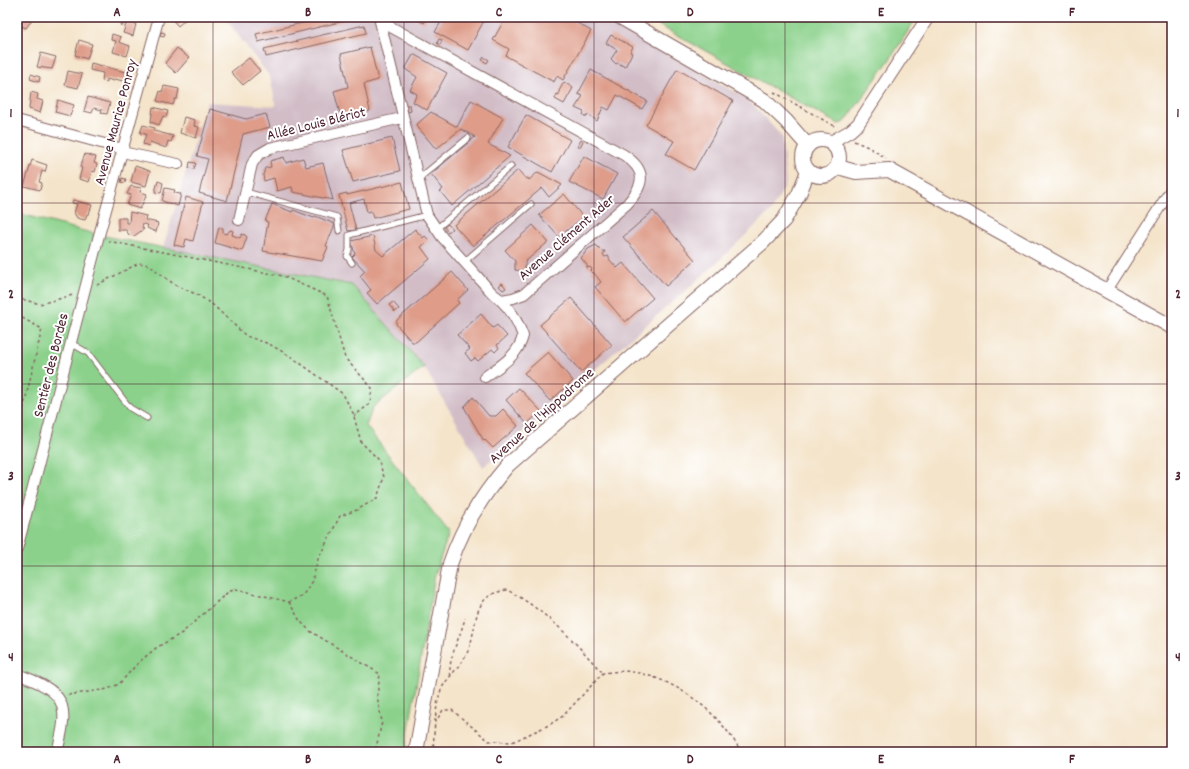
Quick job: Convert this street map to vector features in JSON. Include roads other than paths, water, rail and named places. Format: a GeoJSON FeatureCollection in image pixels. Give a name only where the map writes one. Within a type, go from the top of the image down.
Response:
{"type":"FeatureCollection","features":[{"type":"Feature","properties":{"kind":"main road"},"geometry":{"type":"LineString","coordinates":[[620,17],[764,100],[786,121],[808,146]]}},
{"type":"Feature","properties":{"kind":"main road"},"geometry":{"type":"LineString","coordinates":[[821,140],[831,142],[840,156],[838,167],[830,175],[813,175],[805,167],[803,156],[808,146],[812,142],[821,140]]}},
{"type":"Feature","properties":{"kind":"main road"},"geometry":{"type":"LineString","coordinates":[[838,167],[856,172],[889,170],[1172,327]]}},
{"type":"Feature","properties":{"kind":"main road","name":"Avenue de l'Hippodrome"},"geometry":{"type":"LineString","coordinates":[[416,752],[450,564],[460,537],[484,496],[508,465],[763,242],[784,220],[799,194],[808,171]]}},
{"type":"Feature","properties":{"kind":"street"},"geometry":{"type":"LineString","coordinates":[[831,142],[850,131],[861,120],[928,17]]}},
{"type":"Feature","properties":{"kind":"street","name":"Avenue Maurice Ponroy"},"geometry":{"type":"LineString","coordinates":[[99,237],[156,19]]}},
{"type":"Feature","properties":{"kind":"street","name":"Avenue Clément Ader"},"geometry":{"type":"LineString","coordinates":[[379,19],[624,155],[637,165],[642,182],[638,192],[627,204],[524,294],[502,300],[493,294],[436,229],[427,215],[402,118],[379,19]]}},
{"type":"Feature","properties":{"kind":"street","name":"Allée Louis Blériot"},"geometry":{"type":"LineString","coordinates":[[239,220],[252,164],[258,155],[270,148],[402,118]]}},
{"type":"Feature","properties":{"kind":"street"},"geometry":{"type":"LineString","coordinates":[[17,120],[122,150],[178,164]]}},
{"type":"Feature","properties":{"kind":"street"},"geometry":{"type":"LineString","coordinates":[[1107,290],[1172,188]]}},
{"type":"Feature","properties":{"kind":"street","name":"Sentier des Bordes"},"geometry":{"type":"LineString","coordinates":[[17,550],[99,237]]}},
{"type":"Feature","properties":{"kind":"street"},"geometry":{"type":"LineString","coordinates":[[485,377],[514,355],[521,347],[524,336],[519,325],[502,300]]}},
{"type":"Feature","properties":{"kind":"street"},"geometry":{"type":"LineString","coordinates":[[17,674],[49,688],[58,697],[64,718],[57,752]]}},
{"type":"Feature","properties":{"kind":"lane"},"geometry":{"type":"LineString","coordinates":[[417,178],[422,176],[468,138]]}},
{"type":"Feature","properties":{"kind":"lane"},"geometry":{"type":"LineString","coordinates":[[436,229],[511,166]]}},
{"type":"Feature","properties":{"kind":"lane"},"geometry":{"type":"LineString","coordinates":[[246,192],[337,217],[339,231]]}},
{"type":"Feature","properties":{"kind":"lane"},"geometry":{"type":"LineString","coordinates":[[464,262],[531,204]]}},
{"type":"Feature","properties":{"kind":"lane"},"geometry":{"type":"LineString","coordinates":[[352,263],[347,256],[349,250],[349,235],[427,215]]}},
{"type":"Feature","properties":{"kind":"lane"},"geometry":{"type":"LineString","coordinates":[[71,343],[88,353],[130,408],[147,418]]}}]}
